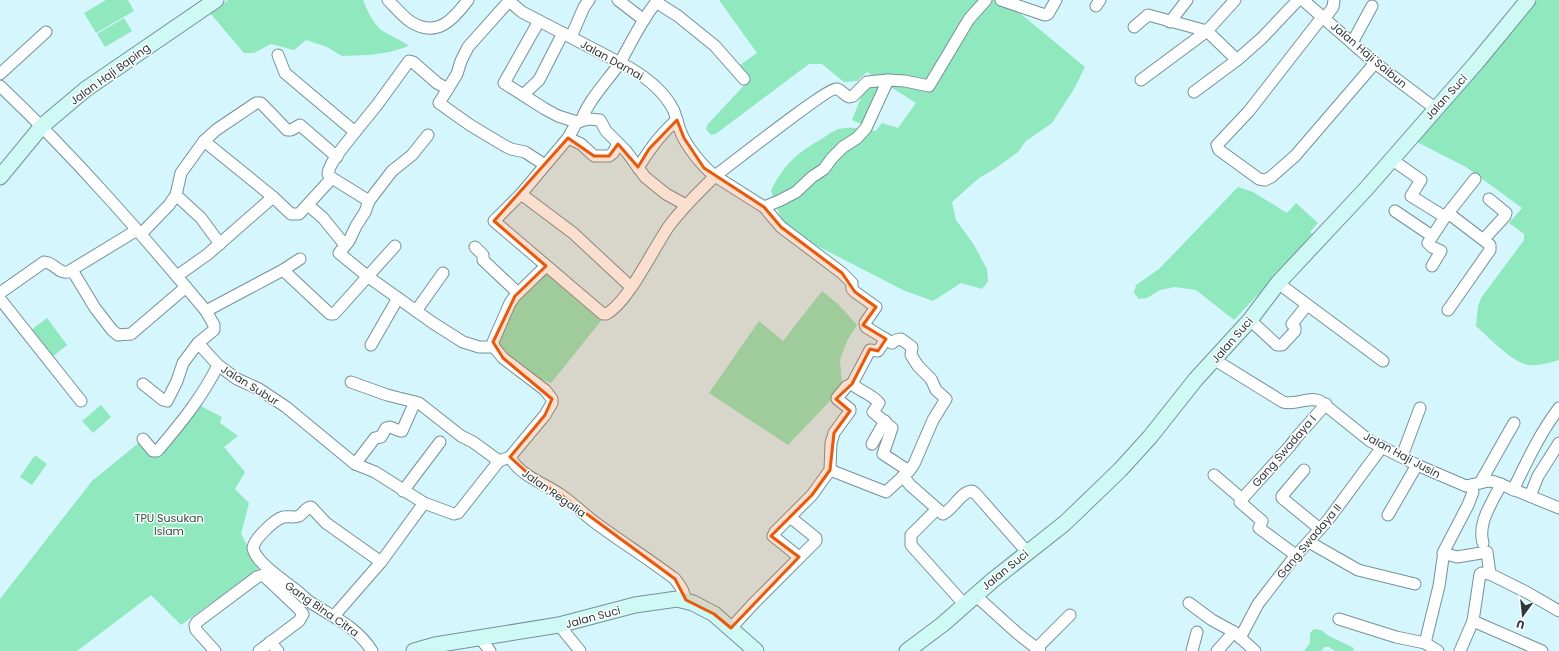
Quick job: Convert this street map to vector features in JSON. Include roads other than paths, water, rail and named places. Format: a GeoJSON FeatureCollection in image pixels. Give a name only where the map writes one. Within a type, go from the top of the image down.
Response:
{"type":"FeatureCollection","features":[{"type":"Feature","properties":{"kind":"street","name":"Jalan Haji Baping"},"geometry":{"type":"LineString","coordinates":[[0,177],[42,126],[86,89],[216,0]]}},
{"type":"Feature","properties":{"kind":"street"},"geometry":{"type":"LineString","coordinates":[[388,0],[411,22],[428,29],[440,27],[455,16],[468,0]]}},
{"type":"Feature","properties":{"kind":"street"},"geometry":{"type":"LineString","coordinates":[[523,95],[539,80],[589,0]]}},
{"type":"Feature","properties":{"kind":"street"},"geometry":{"type":"LineString","coordinates":[[618,0],[644,20]]}},
{"type":"Feature","properties":{"kind":"street"},"geometry":{"type":"LineString","coordinates":[[744,80],[715,46],[657,1],[619,63],[598,93],[591,99],[568,138],[521,194],[494,221],[603,314],[608,314],[624,298],[669,226],[686,205],[715,176],[808,105],[835,88],[839,89],[848,97],[853,96],[867,82],[888,80],[905,81],[929,86],[969,20],[986,0]]}},
{"type":"Feature","properties":{"kind":"street"},"geometry":{"type":"LineString","coordinates":[[1001,0],[1045,15],[1048,14],[1056,0]]}},
{"type":"Feature","properties":{"kind":"street"},"geometry":{"type":"LineString","coordinates":[[1170,22],[1187,0]]}},
{"type":"Feature","properties":{"kind":"street"},"geometry":{"type":"LineString","coordinates":[[1141,80],[1207,31],[1235,0]]}},
{"type":"Feature","properties":{"kind":"street"},"geometry":{"type":"LineString","coordinates":[[1194,92],[1238,60],[1262,38],[1298,0]]}},
{"type":"Feature","properties":{"kind":"street","name":"Jalan Haji Saibun"},"geometry":{"type":"LineString","coordinates":[[1303,0],[1375,63],[1436,109]]}},
{"type":"Feature","properties":{"kind":"street"},"geometry":{"type":"LineString","coordinates":[[1334,0],[1334,7],[1324,17],[1249,112],[1217,145],[1219,150],[1259,179],[1265,180],[1271,177],[1302,148],[1375,63]]}},
{"type":"Feature","properties":{"kind":"street","name":"Jalan Suci"},"geometry":{"type":"LineString","coordinates":[[907,651],[943,624],[970,600],[1065,523],[1120,470],[1150,437],[1196,379],[1250,320],[1278,283],[1391,160],[1528,0]]}},
{"type":"Feature","properties":{"kind":"street"},"geometry":{"type":"LineString","coordinates":[[509,1],[468,47],[461,61],[457,74],[439,103],[470,125],[505,146],[524,152],[545,165]]}},
{"type":"Feature","properties":{"kind":"street","name":"Jalan Damai"},"geometry":{"type":"LineString","coordinates":[[509,1],[522,12],[638,73],[656,88],[673,109],[684,138],[704,168],[764,207],[781,227],[842,273],[852,283],[852,288],[855,292],[876,307],[865,325],[886,339]]}},
{"type":"Feature","properties":{"kind":"street"},"geometry":{"type":"LineString","coordinates":[[1352,43],[1372,6]]}},
{"type":"Feature","properties":{"kind":"street"},"geometry":{"type":"LineString","coordinates":[[1134,27],[1148,15],[1207,31],[1238,60]]}},
{"type":"Feature","properties":{"kind":"street"},"geometry":{"type":"LineString","coordinates":[[539,20],[504,84],[552,112],[579,121],[589,119],[600,120],[606,131],[626,150],[645,177],[666,194],[686,205]]}},
{"type":"Feature","properties":{"kind":"street"},"geometry":{"type":"LineString","coordinates":[[0,74],[46,32]]}},
{"type":"Feature","properties":{"kind":"street"},"geometry":{"type":"LineString","coordinates":[[278,55],[285,73],[355,132]]}},
{"type":"Feature","properties":{"kind":"street"},"geometry":{"type":"LineString","coordinates":[[369,201],[328,174],[337,157],[377,105],[408,61],[413,62],[437,83],[448,89]]}},
{"type":"Feature","properties":{"kind":"street"},"geometry":{"type":"LineString","coordinates":[[764,207],[796,192],[812,177],[824,169],[842,147],[857,138],[866,128],[888,80]]}},
{"type":"Feature","properties":{"kind":"street"},"geometry":{"type":"LineString","coordinates":[[0,86],[42,126],[139,232],[206,311],[214,325],[214,330],[198,344],[183,362],[177,381],[167,401],[163,400],[143,384]]}},
{"type":"Feature","properties":{"kind":"street"},"geometry":{"type":"LineString","coordinates":[[0,293],[44,262],[50,263],[61,272],[65,273],[139,232],[169,205],[176,195],[182,173],[204,141],[216,130],[258,102],[261,103],[287,130],[303,125],[311,136],[337,157]]}},
{"type":"Feature","properties":{"kind":"street"},"geometry":{"type":"LineString","coordinates":[[638,168],[649,149],[666,128],[677,120]]}},
{"type":"Feature","properties":{"kind":"street"},"geometry":{"type":"LineString","coordinates":[[428,135],[412,155],[392,171],[369,201],[365,212],[349,241],[339,252],[366,276],[416,312],[463,342],[479,347],[494,347]]}},
{"type":"Feature","properties":{"kind":"street"},"geometry":{"type":"LineString","coordinates":[[568,138],[581,144],[594,156],[609,156],[613,153],[618,144]]}},
{"type":"Feature","properties":{"kind":"street"},"geometry":{"type":"LineString","coordinates":[[204,141],[291,214],[299,214],[332,178]]}},
{"type":"Feature","properties":{"kind":"street"},"geometry":{"type":"LineString","coordinates":[[1391,160],[1421,180],[1411,196],[1446,215],[1484,239],[1490,245],[1490,250],[1448,310]]}},
{"type":"Feature","properties":{"kind":"street"},"geometry":{"type":"LineString","coordinates":[[1432,266],[1441,251],[1428,244],[1446,215],[1475,179]]}},
{"type":"Feature","properties":{"kind":"street"},"geometry":{"type":"LineString","coordinates":[[521,194],[573,233],[631,287]]}},
{"type":"Feature","properties":{"kind":"street"},"geometry":{"type":"LineString","coordinates":[[176,195],[201,218],[220,244]]}},
{"type":"Feature","properties":{"kind":"street"},"geometry":{"type":"LineString","coordinates":[[177,276],[220,244],[273,198]]}},
{"type":"Feature","properties":{"kind":"street"},"geometry":{"type":"LineString","coordinates":[[1484,239],[1506,213],[1489,199]]}},
{"type":"Feature","properties":{"kind":"street"},"geometry":{"type":"LineString","coordinates":[[308,205],[323,218],[345,245]]}},
{"type":"Feature","properties":{"kind":"street"},"geometry":{"type":"LineString","coordinates":[[1395,211],[1432,236]]}},
{"type":"Feature","properties":{"kind":"street"},"geometry":{"type":"LineString","coordinates":[[283,270],[330,314],[335,312],[366,276],[395,246]]}},
{"type":"Feature","properties":{"kind":"street"},"geometry":{"type":"LineString","coordinates":[[475,247],[483,255],[483,260],[518,292]]}},
{"type":"Feature","properties":{"kind":"street"},"geometry":{"type":"LineString","coordinates":[[206,311],[283,270],[300,259]]}},
{"type":"Feature","properties":{"kind":"street"},"geometry":{"type":"LineString","coordinates":[[505,459],[550,409],[552,399],[545,390],[503,358],[494,347],[494,342],[510,302],[518,292],[546,266]]}},
{"type":"Feature","properties":{"kind":"street"},"geometry":{"type":"LineString","coordinates":[[72,270],[95,308],[112,330],[118,335],[131,334],[186,287]]}},
{"type":"Feature","properties":{"kind":"street"},"geometry":{"type":"LineString","coordinates":[[416,312],[443,273]]}},
{"type":"Feature","properties":{"kind":"street"},"geometry":{"type":"LineString","coordinates":[[1278,283],[1383,361]]}},
{"type":"Feature","properties":{"kind":"street"},"geometry":{"type":"LineString","coordinates":[[371,345],[398,298]]}},
{"type":"Feature","properties":{"kind":"street"},"geometry":{"type":"LineString","coordinates":[[0,299],[80,401]]}},
{"type":"Feature","properties":{"kind":"street"},"geometry":{"type":"LineString","coordinates":[[1250,320],[1277,345],[1282,345],[1295,331],[1292,324],[1306,305]]}},
{"type":"Feature","properties":{"kind":"street"},"geometry":{"type":"LineString","coordinates":[[799,557],[773,536],[775,532],[812,495],[830,470],[831,443],[834,433],[850,411],[850,409],[837,398],[847,386],[852,384],[862,368],[870,350],[878,351],[886,339],[893,343],[900,339],[912,347],[911,355],[918,366],[931,379],[936,390],[946,399],[933,420],[914,464],[889,490],[883,492],[830,470]]}},
{"type":"Feature","properties":{"kind":"street","name":"Jalan Subur"},"geometry":{"type":"LineString","coordinates":[[198,344],[218,365],[237,379],[259,389],[286,407],[354,464],[375,472],[424,503],[456,514],[505,459]]}},
{"type":"Feature","properties":{"kind":"street","name":"Jalan Haji Jusin"},"geometry":{"type":"LineString","coordinates":[[1215,360],[1283,402],[1292,404],[1308,399],[1314,399],[1326,404],[1362,434],[1382,447],[1417,465],[1462,485],[1489,481],[1501,484],[1559,508]]}},
{"type":"Feature","properties":{"kind":"street"},"geometry":{"type":"LineString","coordinates":[[143,440],[153,451],[157,451],[198,400],[218,365]]}},
{"type":"Feature","properties":{"kind":"street","name":"Jalan Regalia"},"geometry":{"type":"LineString","coordinates":[[351,382],[387,395],[420,403],[461,436],[505,459],[512,461],[534,480],[561,495],[596,523],[675,579],[682,589],[686,600]]}},
{"type":"Feature","properties":{"kind":"street"},"geometry":{"type":"LineString","coordinates":[[852,384],[864,393],[875,398],[879,403],[873,412],[892,428],[883,454],[906,474],[910,484],[941,513],[945,514],[966,491],[972,491],[1028,552]]}},
{"type":"Feature","properties":{"kind":"street"},"geometry":{"type":"LineString","coordinates":[[354,464],[375,438],[381,437],[386,428],[390,427],[402,431],[415,402]]}},
{"type":"Feature","properties":{"kind":"street","name":"Gang Swadaya I"},"geometry":{"type":"LineString","coordinates":[[1242,499],[1326,404]]}},
{"type":"Feature","properties":{"kind":"street"},"geometry":{"type":"LineString","coordinates":[[1402,456],[1420,408]]}},
{"type":"Feature","properties":{"kind":"street"},"geometry":{"type":"LineString","coordinates":[[1514,490],[1532,450],[1549,421],[1559,408]]}},
{"type":"Feature","properties":{"kind":"street"},"geometry":{"type":"LineString","coordinates":[[872,444],[885,421]]}},
{"type":"Feature","properties":{"kind":"street"},"geometry":{"type":"LineString","coordinates":[[1425,643],[1439,586],[1443,553],[1468,504],[1476,484],[1514,423]]}},
{"type":"Feature","properties":{"kind":"street"},"geometry":{"type":"LineString","coordinates":[[403,491],[440,442]]}},
{"type":"Feature","properties":{"kind":"street"},"geometry":{"type":"LineString","coordinates":[[1530,496],[1538,476],[1559,443]]}},
{"type":"Feature","properties":{"kind":"street","name":"Gang Swadaya II"},"geometry":{"type":"LineString","coordinates":[[1218,651],[1237,635],[1258,604],[1320,529],[1382,447]]}},
{"type":"Feature","properties":{"kind":"street"},"geometry":{"type":"LineString","coordinates":[[1388,516],[1417,465]]}},
{"type":"Feature","properties":{"kind":"street"},"geometry":{"type":"LineString","coordinates":[[1304,470],[1282,496],[1282,498],[1320,529]]}},
{"type":"Feature","properties":{"kind":"street"},"geometry":{"type":"LineString","coordinates":[[1214,475],[1242,499],[1240,502],[1262,521],[1259,528],[1297,556]]}},
{"type":"Feature","properties":{"kind":"street"},"geometry":{"type":"LineString","coordinates":[[1490,574],[1482,539],[1483,526],[1486,512],[1501,484]]}},
{"type":"Feature","properties":{"kind":"street"},"geometry":{"type":"LineString","coordinates":[[334,616],[381,562],[424,503]]}},
{"type":"Feature","properties":{"kind":"street","name":"Gang Bina Citra"},"geometry":{"type":"LineString","coordinates":[[372,651],[359,634],[334,616],[288,591],[283,582],[259,559],[254,552],[253,546],[257,539],[283,517],[298,516],[310,507],[314,508],[326,523],[381,562]]}},
{"type":"Feature","properties":{"kind":"street"},"geometry":{"type":"LineString","coordinates":[[937,508],[911,535],[911,545],[970,600],[1038,650],[1070,615]]}},
{"type":"Feature","properties":{"kind":"street"},"geometry":{"type":"LineString","coordinates":[[731,628],[817,539],[790,517]]}},
{"type":"Feature","properties":{"kind":"street"},"geometry":{"type":"LineString","coordinates":[[1309,542],[1358,570],[1415,584]]}},
{"type":"Feature","properties":{"kind":"street"},"geometry":{"type":"LineString","coordinates":[[1443,553],[1457,557],[1485,548]]}},
{"type":"Feature","properties":{"kind":"street"},"geometry":{"type":"LineString","coordinates":[[1460,651],[1473,621],[1480,574],[1482,573],[1490,574],[1528,593],[1559,611]]}},
{"type":"Feature","properties":{"kind":"street"},"geometry":{"type":"LineString","coordinates":[[215,651],[196,630],[195,625],[199,620],[260,576],[265,576],[288,591],[303,614],[299,620],[259,651]]}},
{"type":"Feature","properties":{"kind":"street","name":"Jalan Suci"},"geometry":{"type":"LineString","coordinates":[[414,651],[435,645],[559,626],[635,605],[666,600],[686,600],[708,611],[731,628],[756,651]]}},
{"type":"Feature","properties":{"kind":"street"},"geometry":{"type":"LineString","coordinates":[[1189,603],[1212,620],[1237,635],[1255,651]]}},
{"type":"Feature","properties":{"kind":"street"},"geometry":{"type":"LineString","coordinates":[[1339,619],[1396,637],[1425,643],[1438,651]]}},
{"type":"Feature","properties":{"kind":"street"},"geometry":{"type":"LineString","coordinates":[[1473,621],[1542,651]]}},
{"type":"Feature","properties":{"kind":"street"},"geometry":{"type":"LineString","coordinates":[[559,626],[580,651]]}},
{"type":"Feature","properties":{"kind":"street"},"geometry":{"type":"LineString","coordinates":[[1192,651],[1197,632]]}},
{"type":"Feature","properties":{"kind":"street"},"geometry":{"type":"LineString","coordinates":[[480,638],[490,651]]}},
{"type":"Feature","properties":{"kind":"street"},"geometry":{"type":"LineString","coordinates":[[270,642],[278,651]]}},
{"type":"Feature","properties":{"kind":"park label","name":"TPU Susukan Islam"},"geometry":{"type":"Point","coordinates":[169,524]}}]}
